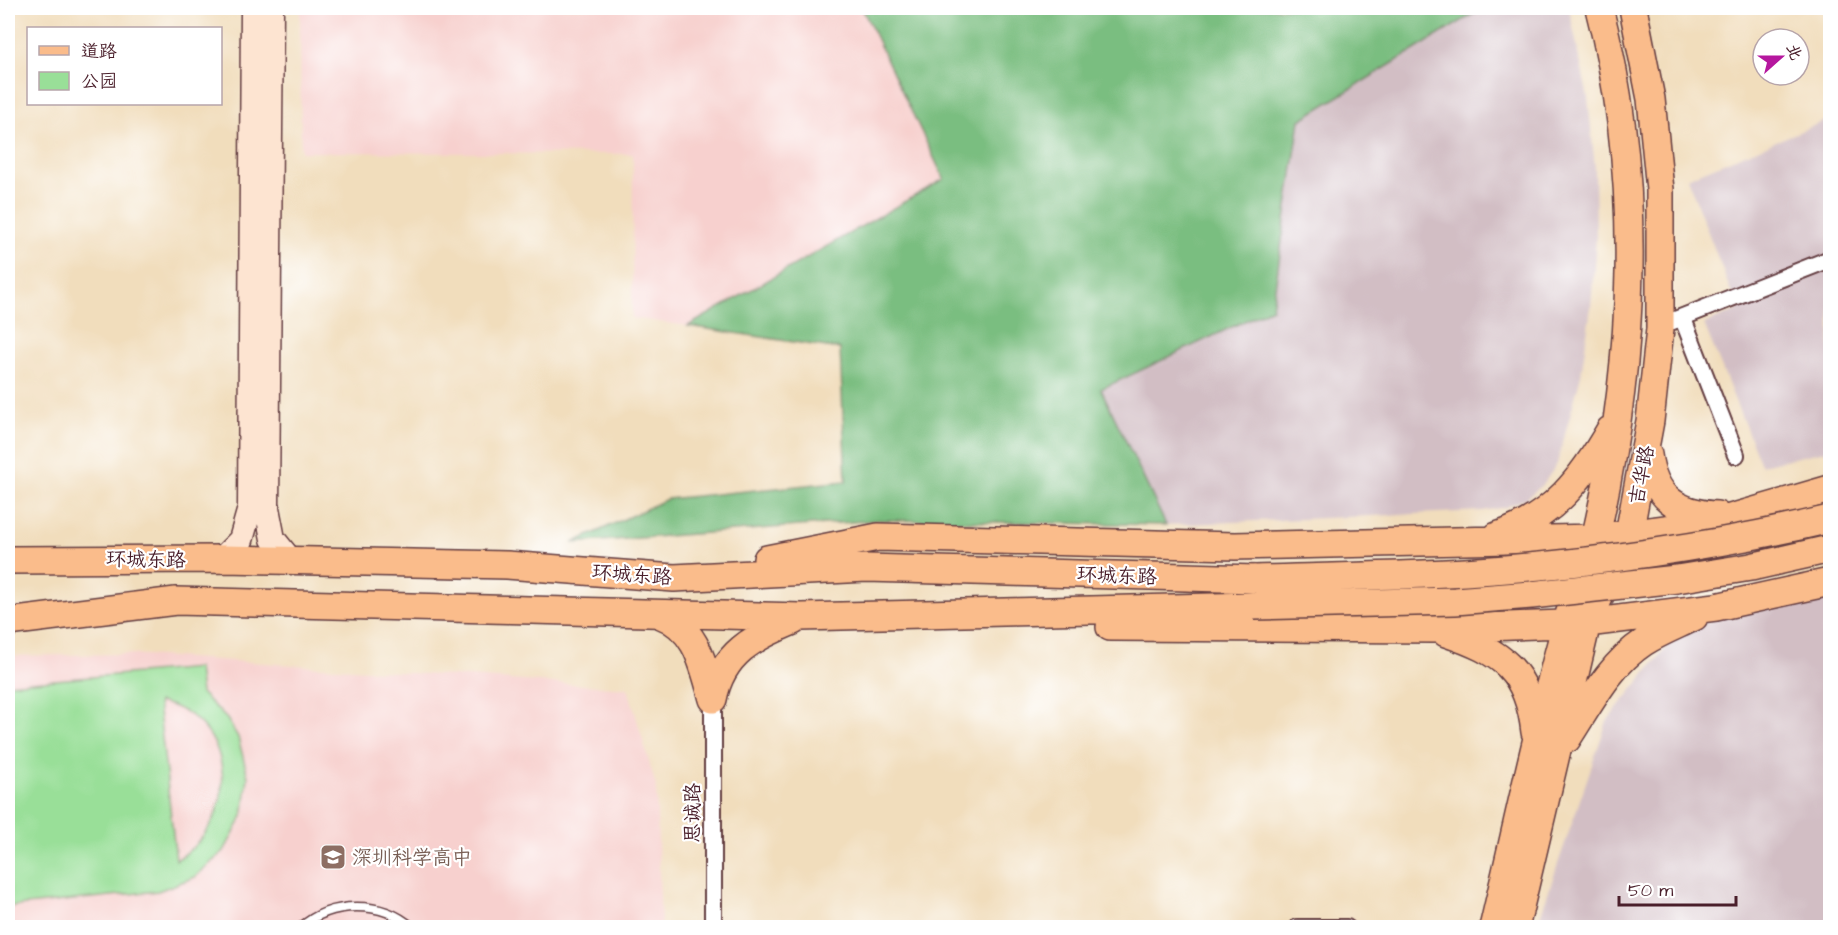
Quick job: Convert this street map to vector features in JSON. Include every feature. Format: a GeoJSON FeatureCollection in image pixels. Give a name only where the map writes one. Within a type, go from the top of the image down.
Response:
{"type":"FeatureCollection","features":[{"type":"Feature","properties":{"kind":"main road","name":"吉华路"},"geometry":{"type":"LineString","coordinates":[[1515,927],[1546,752],[1595,538],[1618,416],[1629,293],[1628,192],[1618,104],[1599,8]]}},
{"type":"Feature","properties":{"kind":"main road","name":"吉华路"},"geometry":{"type":"LineString","coordinates":[[1576,623],[1629,534],[1671,322],[1651,99],[1633,8]]}},
{"type":"Feature","properties":{"kind":"main road"},"geometry":{"type":"LineString","coordinates":[[1473,542],[1511,531],[1537,518],[1561,500],[1586,470],[1618,416]]}},
{"type":"Feature","properties":{"kind":"main road"},"geometry":{"type":"LineString","coordinates":[[1647,444],[1654,483],[1675,505],[1693,513],[1739,516]]}},
{"type":"Feature","properties":{"kind":"main road"},"geometry":{"type":"LineString","coordinates":[[674,578],[878,537],[1234,546],[1595,538],[1713,523],[1830,489]]}},
{"type":"Feature","properties":{"kind":"main road"},"geometry":{"type":"LineString","coordinates":[[1255,592],[1621,557],[1750,537],[1830,519]]}},
{"type":"Feature","properties":{"kind":"main road"},"geometry":{"type":"LineString","coordinates":[[1255,592],[1455,601],[1677,579],[1751,567],[1830,549]]}},
{"type":"Feature","properties":{"kind":"main road","name":"环城东路"},"geometry":{"type":"LineString","coordinates":[[8,560],[222,559],[507,565],[674,578],[867,568],[1255,592]]}},
{"type":"Feature","properties":{"kind":"main road"},"geometry":{"type":"LineString","coordinates":[[713,699],[724,667],[738,649],[758,636],[801,617],[864,623],[1434,629],[1576,623],[1716,607],[1830,582]]}},
{"type":"Feature","properties":{"kind":"main road","name":"环城东路"},"geometry":{"type":"LineString","coordinates":[[8,622],[176,602],[801,617],[1255,592]]}},
{"type":"Feature","properties":{"kind":"main road"},"geometry":{"type":"LineString","coordinates":[[1546,752],[1622,659],[1646,641],[1716,607]]}},
{"type":"Feature","properties":{"kind":"main road"},"geometry":{"type":"LineString","coordinates":[[658,614],[677,623],[692,638],[701,657],[713,699]]}},
{"type":"Feature","properties":{"kind":"main road"},"geometry":{"type":"LineString","coordinates":[[1434,629],[1476,643],[1498,654],[1515,671],[1527,692],[1546,752]]}},
{"type":"Feature","properties":{"kind":"main road","name":"吉华路"},"geometry":{"type":"LineString","coordinates":[[1493,927],[1546,752]]}},
{"type":"Feature","properties":{"kind":"street"},"geometry":{"type":"LineString","coordinates":[[222,559],[241,540],[250,508],[253,8]]}},
{"type":"Feature","properties":{"kind":"street"},"geometry":{"type":"LineString","coordinates":[[271,8],[267,508],[273,538],[290,560]]}},
{"type":"Feature","properties":{"kind":"street"},"geometry":{"type":"LineString","coordinates":[[1736,455],[1671,322],[1830,259]]}},
{"type":"Feature","properties":{"kind":"street","name":"思诚路"},"geometry":{"type":"LineString","coordinates":[[713,699],[713,927]]}},
{"type":"Feature","properties":{"kind":"street"},"geometry":{"type":"LineString","coordinates":[[1297,927],[1347,927]]}},
{"type":"Feature","properties":{"kind":"lane"},"geometry":{"type":"LineString","coordinates":[[300,927],[327,911],[349,906],[371,907],[392,914],[413,927]]}},
{"type":"Feature","properties":{"kind":"shaded area"},"geometry":{"type":"Polygon","coordinates":[[[300,8],[862,8],[944,179],[688,326],[632,318],[633,154],[301,152],[300,8]]]}},
{"type":"Feature","properties":{"kind":"shaded area"},"geometry":{"type":"Polygon","coordinates":[[[1483,8],[1569,8],[1588,98],[1595,168],[1596,237],[1591,307],[1581,375],[1557,464],[1544,483],[1527,498],[1506,507],[1483,511],[1166,525],[1101,389],[1272,308],[1300,120],[1483,8]]]}},
{"type":"Feature","properties":{"kind":"shaded area"},"geometry":{"type":"Polygon","coordinates":[[[1830,119],[1830,450],[1761,465],[1704,324],[1738,310],[1687,178],[1830,119]]]}},
{"type":"Feature","properties":{"kind":"shaded area"},"geometry":{"type":"Polygon","coordinates":[[[1830,585],[1830,927],[1536,928],[1607,721],[1689,620],[1830,585]]]}},
{"type":"Feature","properties":{"kind":"shaded area","name":"深圳科学高中"},"geometry":{"type":"Polygon","coordinates":[[[131,654],[628,688],[656,786],[661,927],[8,927],[8,656],[131,654]]]}},
{"type":"Feature","properties":{"kind":"green space"},"geometry":{"type":"Polygon","coordinates":[[[862,8],[1483,8],[1300,120],[1272,308],[1101,389],[1166,525],[880,520],[573,543],[667,499],[846,481],[840,349],[688,326],[944,179],[862,8]]]}},
{"type":"Feature","properties":{"kind":"green space"},"geometry":{"type":"Polygon","coordinates":[[[198,668],[201,693],[227,719],[238,737],[248,777],[243,816],[224,851],[195,877],[158,891],[8,907],[8,684],[198,668]],[[158,702],[176,860],[198,842],[213,820],[221,796],[222,771],[216,748],[204,727],[184,711],[158,702]]]}},
{"type":"Feature","properties":{"kind":"place","name":"深圳科学高中"},"geometry":{"type":"Point","coordinates":[333,857]}}]}
